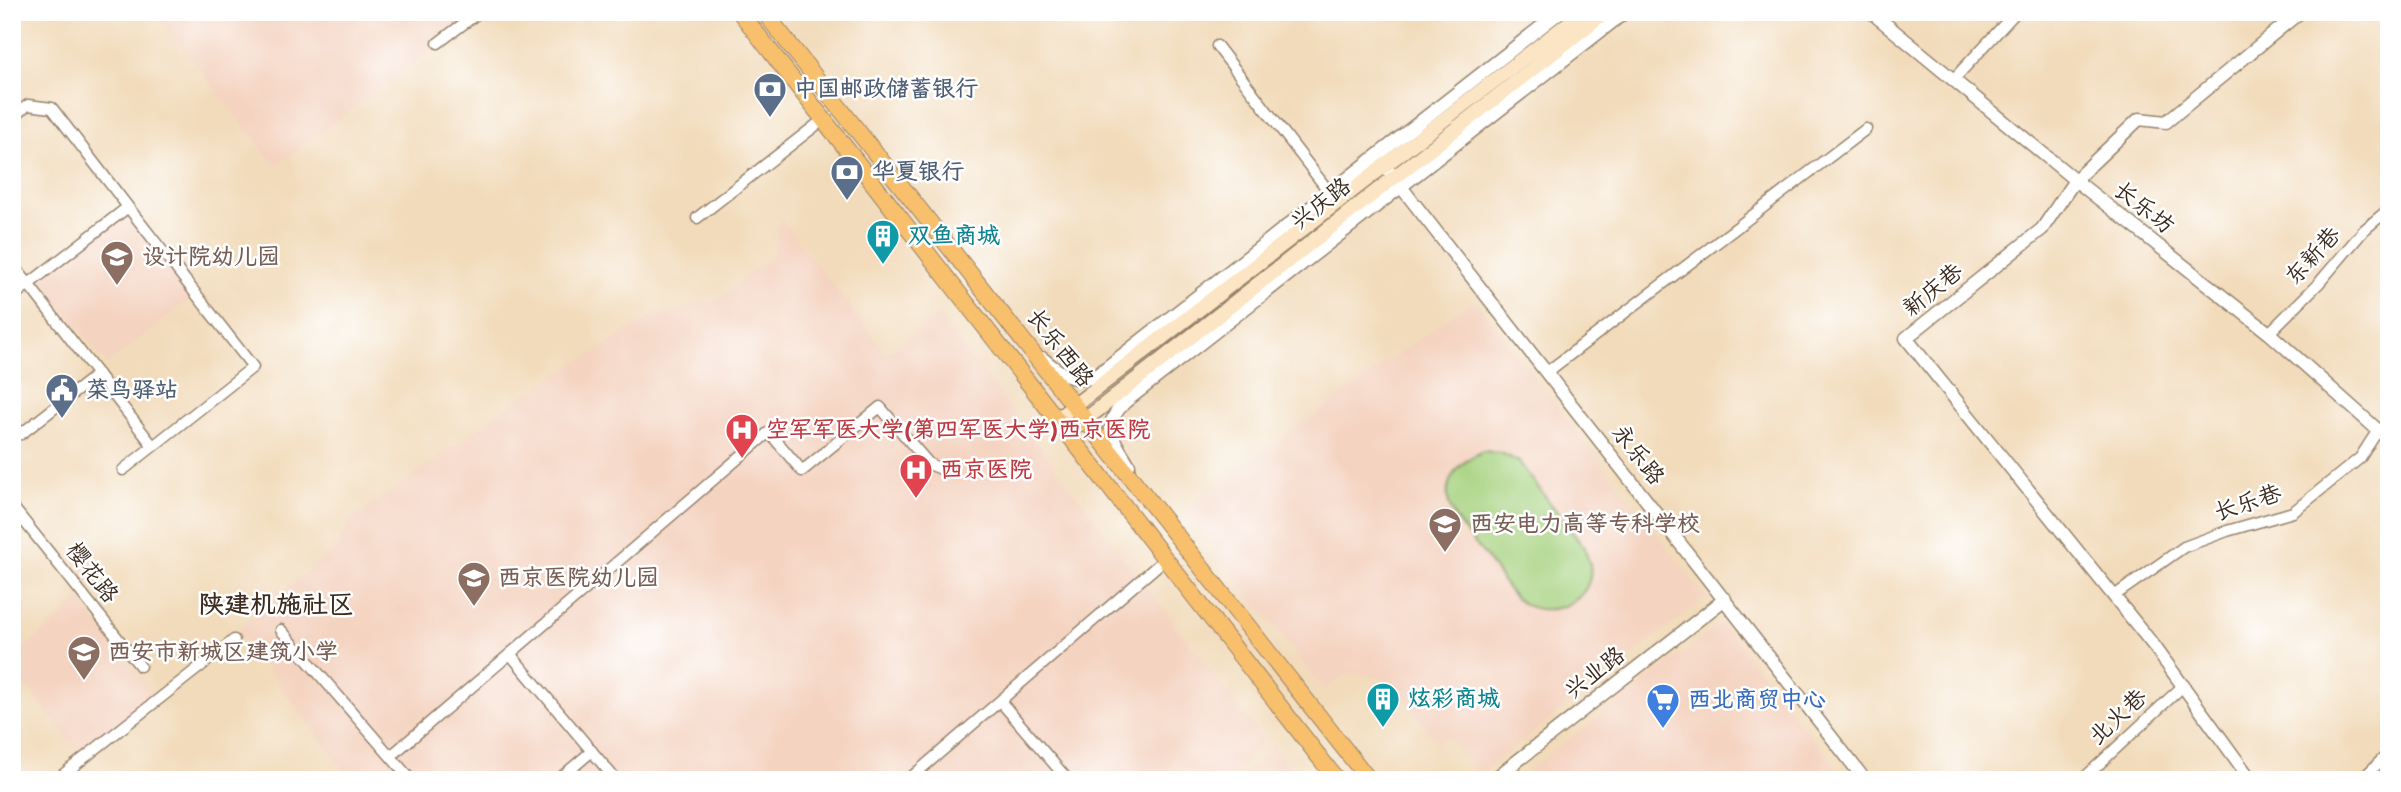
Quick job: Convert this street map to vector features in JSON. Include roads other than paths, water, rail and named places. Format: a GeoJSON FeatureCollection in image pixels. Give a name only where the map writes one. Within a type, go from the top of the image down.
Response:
{"type":"FeatureCollection","features":[{"type":"Feature","properties":{"kind":"main road","name":"长乐西路"},"geometry":{"type":"LineString","coordinates":[[740,12],[1337,780]]}},
{"type":"Feature","properties":{"kind":"main road","name":"长乐西路"},"geometry":{"type":"LineString","coordinates":[[764,12],[1369,780]]}},
{"type":"Feature","properties":{"kind":"main road","name":"兴庆路"},"geometry":{"type":"LineString","coordinates":[[1067,434],[1583,12]]}},
{"type":"Feature","properties":{"kind":"main road","name":"兴庆路"},"geometry":{"type":"LineString","coordinates":[[1057,419],[1605,12]]}},
{"type":"Feature","properties":{"kind":"main road"},"geometry":{"type":"LineString","coordinates":[[1131,383],[1158,376]]}},
{"type":"Feature","properties":{"kind":"street"},"geometry":{"type":"LineString","coordinates":[[438,43],[479,12]]}},
{"type":"Feature","properties":{"kind":"street"},"geometry":{"type":"LineString","coordinates":[[1145,493],[1115,444],[1111,421],[1116,411],[1389,171],[1560,12]]}},
{"type":"Feature","properties":{"kind":"street"},"geometry":{"type":"LineString","coordinates":[[1030,347],[1049,364],[1073,378],[1090,379],[1330,193],[1389,171],[1625,12]]}},
{"type":"Feature","properties":{"kind":"street","name":"长乐坊"},"geometry":{"type":"LineString","coordinates":[[1871,12],[2075,180],[2269,333],[2389,440]]}},
{"type":"Feature","properties":{"kind":"street"},"geometry":{"type":"LineString","coordinates":[[1953,80],[2016,12]]}},
{"type":"Feature","properties":{"kind":"street","name":"新庆巷"},"geometry":{"type":"LineString","coordinates":[[2114,596],[1906,338],[2042,229],[2075,180],[2139,119],[2166,122],[2300,12]]}},
{"type":"Feature","properties":{"kind":"street"},"geometry":{"type":"LineString","coordinates":[[1217,46],[1330,193]]}},
{"type":"Feature","properties":{"kind":"street"},"geometry":{"type":"LineString","coordinates":[[12,117],[28,105],[52,108],[253,367],[123,470]]}},
{"type":"Feature","properties":{"kind":"street"},"geometry":{"type":"LineString","coordinates":[[697,218],[824,119]]}},
{"type":"Feature","properties":{"kind":"street"},"geometry":{"type":"LineString","coordinates":[[1547,372],[1866,129]]}},
{"type":"Feature","properties":{"kind":"street","name":"永乐路"},"geometry":{"type":"LineString","coordinates":[[1389,171],[1866,780]]}},
{"type":"Feature","properties":{"kind":"street"},"geometry":{"type":"LineString","coordinates":[[12,297],[128,207]]}},
{"type":"Feature","properties":{"kind":"street","name":"东新巷"},"geometry":{"type":"LineString","coordinates":[[2269,333],[2319,283],[2364,230],[2389,209]]}},
{"type":"Feature","properties":{"kind":"street"},"geometry":{"type":"LineString","coordinates":[[12,263],[153,446]]}},
{"type":"Feature","properties":{"kind":"street"},"geometry":{"type":"LineString","coordinates":[[12,424],[21,434],[97,374]]}},
{"type":"Feature","properties":{"kind":"street"},"geometry":{"type":"LineString","coordinates":[[392,755],[769,432],[802,471],[880,407],[929,464],[949,472]]}},
{"type":"Feature","properties":{"kind":"street","name":"长乐巷"},"geometry":{"type":"LineString","coordinates":[[2114,596],[2184,547],[2293,512],[2360,458],[2378,430]]}},
{"type":"Feature","properties":{"kind":"street","name":"樱花路"},"geometry":{"type":"LineString","coordinates":[[12,506],[139,666]]}},
{"type":"Feature","properties":{"kind":"street"},"geometry":{"type":"LineString","coordinates":[[908,780],[1165,559]]}},
{"type":"Feature","properties":{"kind":"street"},"geometry":{"type":"LineString","coordinates":[[2114,596],[2184,685],[2251,780]]}},
{"type":"Feature","properties":{"kind":"street","name":"兴业路"},"geometry":{"type":"LineString","coordinates":[[1493,780],[1724,599]]}},
{"type":"Feature","properties":{"kind":"street"},"geometry":{"type":"LineString","coordinates":[[281,631],[392,755],[411,780]]}},
{"type":"Feature","properties":{"kind":"street"},"geometry":{"type":"LineString","coordinates":[[56,780],[234,640]]}},
{"type":"Feature","properties":{"kind":"street"},"geometry":{"type":"LineString","coordinates":[[511,655],[617,780]]}},
{"type":"Feature","properties":{"kind":"street","name":"北火巷"},"geometry":{"type":"LineString","coordinates":[[2082,780],[2184,685]]}},
{"type":"Feature","properties":{"kind":"street"},"geometry":{"type":"LineString","coordinates":[[1000,701],[1068,780]]}},
{"type":"Feature","properties":{"kind":"street"},"geometry":{"type":"LineString","coordinates":[[558,780],[592,751]]}},
{"type":"Feature","properties":{"kind":"street"},"geometry":{"type":"LineString","coordinates":[[2361,780],[2389,753]]}},
{"type":"Feature","properties":{"kind":"place","name":"中国邮政储蓄银行"},"geometry":{"type":"Point","coordinates":[770,119]}},
{"type":"Feature","properties":{"kind":"place","name":"华夏银行"},"geometry":{"type":"Point","coordinates":[847,202]}},
{"type":"Feature","properties":{"kind":"place","name":"双鱼商城"},"geometry":{"type":"Point","coordinates":[883,266]}},
{"type":"Feature","properties":{"kind":"place","name":"设计院幼儿园"},"geometry":{"type":"Point","coordinates":[117,287]}},
{"type":"Feature","properties":{"kind":"place","name":"菜鸟驿站"},"geometry":{"type":"Point","coordinates":[62,420]}},
{"type":"Feature","properties":{"kind":"place","name":"空军军医大学(第四军医大学)西京医院"},"geometry":{"type":"Point","coordinates":[742,460]}},
{"type":"Feature","properties":{"kind":"place","name":"西京医院"},"geometry":{"type":"Point","coordinates":[916,500]}},
{"type":"Feature","properties":{"kind":"place","name":"西安电力高等专科学校"},"geometry":{"type":"Point","coordinates":[1445,554]}},
{"type":"Feature","properties":{"kind":"place","name":"西京医院幼儿园"},"geometry":{"type":"Point","coordinates":[474,608]}},
{"type":"Feature","properties":{"kind":"place","name":"西安市新城区建筑小学"},"geometry":{"type":"Point","coordinates":[84,682]}},
{"type":"Feature","properties":{"kind":"place","name":"炫彩商城"},"geometry":{"type":"Point","coordinates":[1383,729]}},
{"type":"Feature","properties":{"kind":"place","name":"西北商贸中心"},"geometry":{"type":"Point","coordinates":[1663,730]}},
{"type":"Feature","properties":{"kind":"district","name":"陕建机施社区"},"geometry":{"type":"Point","coordinates":[276,605]}}]}
